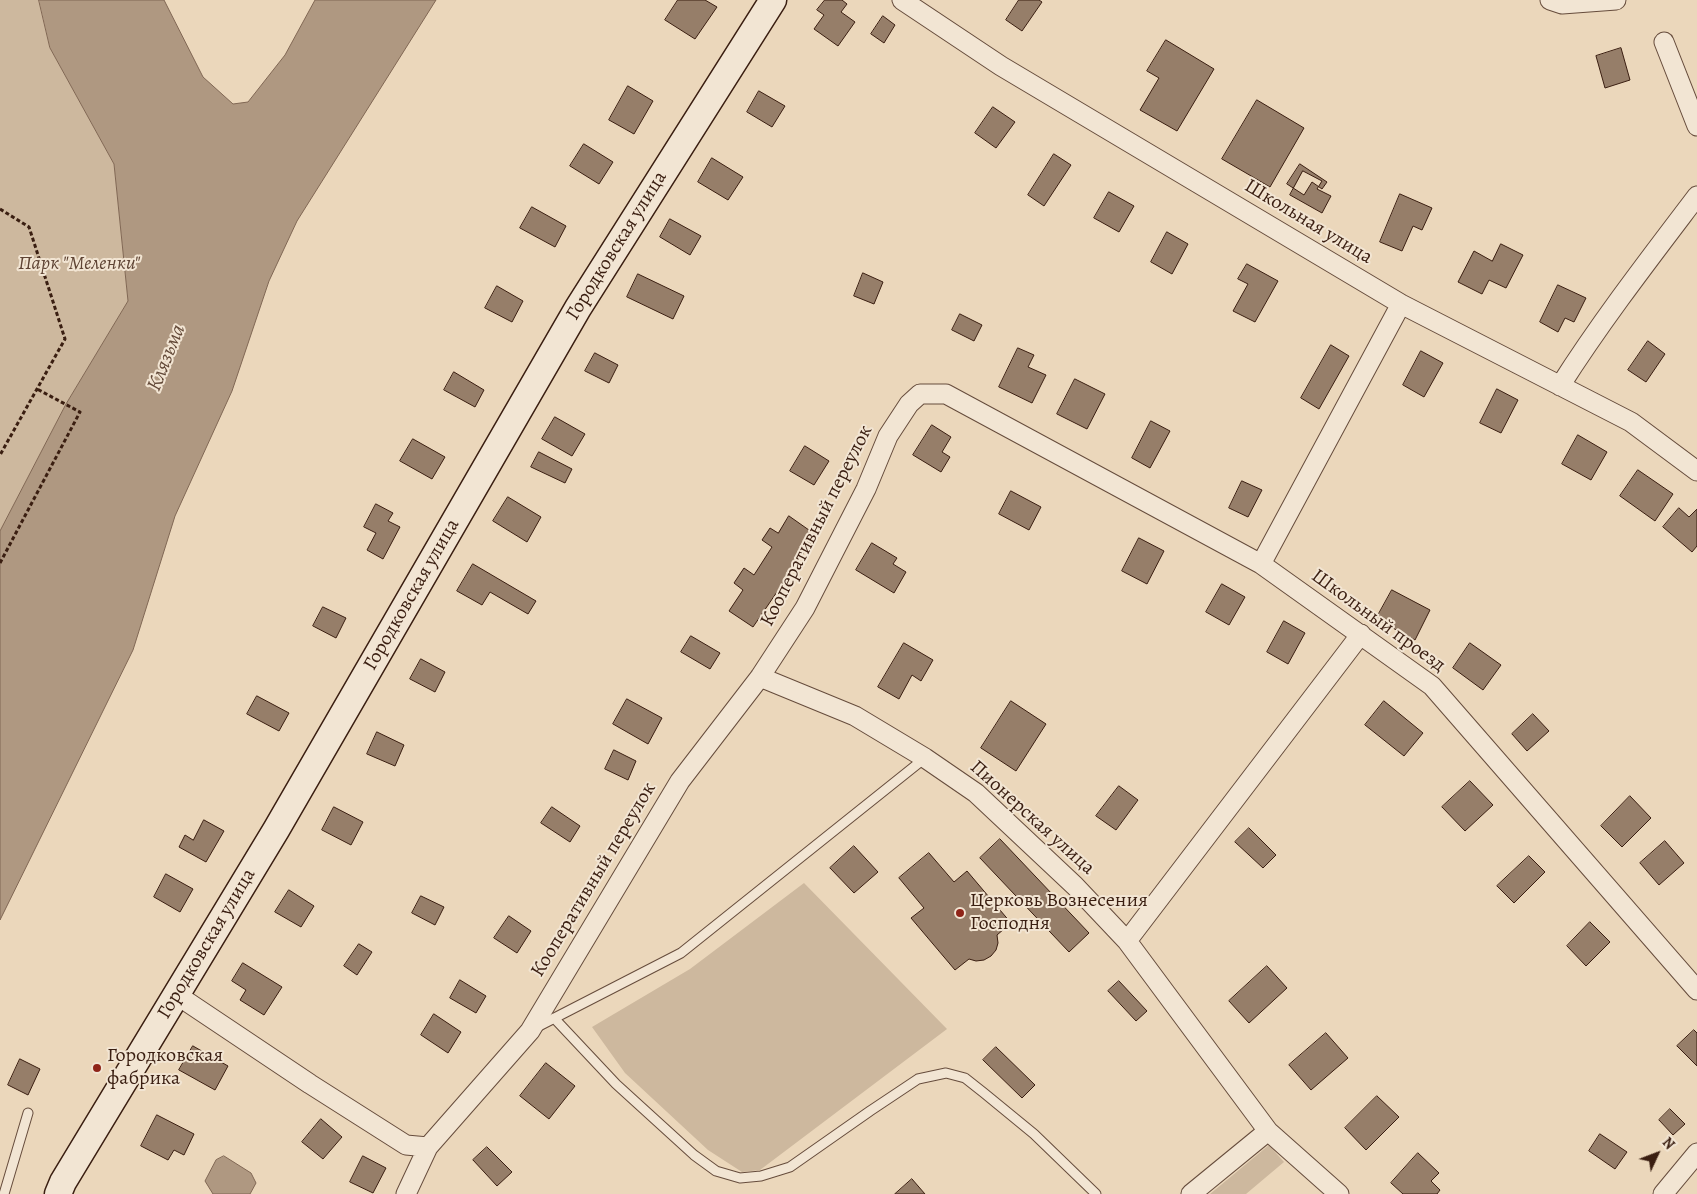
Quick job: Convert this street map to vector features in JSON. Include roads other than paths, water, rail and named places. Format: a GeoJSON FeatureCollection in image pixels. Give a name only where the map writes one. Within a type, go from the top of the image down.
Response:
{"type":"FeatureCollection","features":[{"type":"Feature","properties":{"kind":"main road","name":"Городковская улица"},"geometry":{"type":"LineString","coordinates":[[58,1194],[63,1182],[276,830],[578,308],[773,0]]}},
{"type":"Feature","properties":{"kind":"street","name":"Школьная улица"},"geometry":{"type":"LineString","coordinates":[[902,0],[1001,66],[1401,304],[1630,422],[1697,471]]}},
{"type":"Feature","properties":{"kind":"street"},"geometry":{"type":"LineString","coordinates":[[1550,0],[1562,4],[1616,0]]}},
{"type":"Feature","properties":{"kind":"street"},"geometry":{"type":"LineString","coordinates":[[1664,42],[1697,126]]}},
{"type":"Feature","properties":{"kind":"street"},"geometry":{"type":"LineString","coordinates":[[1560,386],[1630,284],[1697,196]]}},
{"type":"Feature","properties":{"kind":"street"},"geometry":{"type":"LineString","coordinates":[[1261,564],[1401,304]]}},
{"type":"Feature","properties":{"kind":"street","name":"Кооперативный переулок"},"geometry":{"type":"LineString","coordinates":[[406,1194],[428,1147],[530,1031],[680,781],[760,677],[805,608],[866,489],[888,436],[909,404],[920,394],[946,394]]}},
{"type":"Feature","properties":{"kind":"street","name":"Школьный проезд"},"geometry":{"type":"LineString","coordinates":[[946,394],[1261,564],[1432,686],[1697,990]]}},
{"type":"Feature","properties":{"kind":"street"},"geometry":{"type":"LineString","coordinates":[[1127,940],[1361,634]]}},
{"type":"Feature","properties":{"kind":"street","name":"Пионерская улица"},"geometry":{"type":"LineString","coordinates":[[760,677],[855,716],[925,758],[976,793],[1075,886],[1127,940],[1268,1131],[1339,1194]]}},
{"type":"Feature","properties":{"kind":"street"},"geometry":{"type":"LineString","coordinates":[[177,995],[310,1084],[406,1145],[428,1147]]}},
{"type":"Feature","properties":{"kind":"street"},"geometry":{"type":"LineString","coordinates":[[1192,1194],[1268,1131]]}},
{"type":"Feature","properties":{"kind":"street"},"geometry":{"type":"LineString","coordinates":[[1663,1194],[1697,1153]]}},
{"type":"Feature","properties":{"kind":"lane"},"geometry":{"type":"LineString","coordinates":[[530,1031],[681,953],[925,758]]}},
{"type":"Feature","properties":{"kind":"lane"},"geometry":{"type":"LineString","coordinates":[[554,1018],[616,1084],[694,1154],[716,1170],[740,1178],[761,1176],[790,1167],[918,1079],[946,1073],[965,1078],[1034,1134],[1096,1194]]}},
{"type":"Feature","properties":{"kind":"lane"},"geometry":{"type":"LineString","coordinates":[[4,1194],[28,1113]]}},
{"type":"Feature","properties":{"kind":"water","name":"Клязьма"},"geometry":{"type":"Polygon","coordinates":[[[39,0],[164,0],[203,77],[233,104],[248,102],[285,55],[315,0],[436,0],[297,221],[269,281],[232,391],[175,516],[133,650],[0,920],[0,531],[66,404],[128,301],[114,164],[50,48],[39,0]]]}},
{"type":"Feature","properties":{"kind":"water"},"geometry":{"type":"Polygon","coordinates":[[[224,1156],[251,1173],[256,1183],[250,1194],[213,1194],[205,1181],[216,1160],[224,1156]]]}},
{"type":"Feature","properties":{"kind":"place","name":"Церковь Вознесения Господня"},"geometry":{"type":"Point","coordinates":[960,913]}},
{"type":"Feature","properties":{"kind":"place","name":"Городковская фабрика"},"geometry":{"type":"Point","coordinates":[97,1068]}},
{"type":"Feature","properties":{"kind":"park label","name":"Парк \"Меленки\""},"geometry":{"type":"Point","coordinates":[79,264]}}]}
